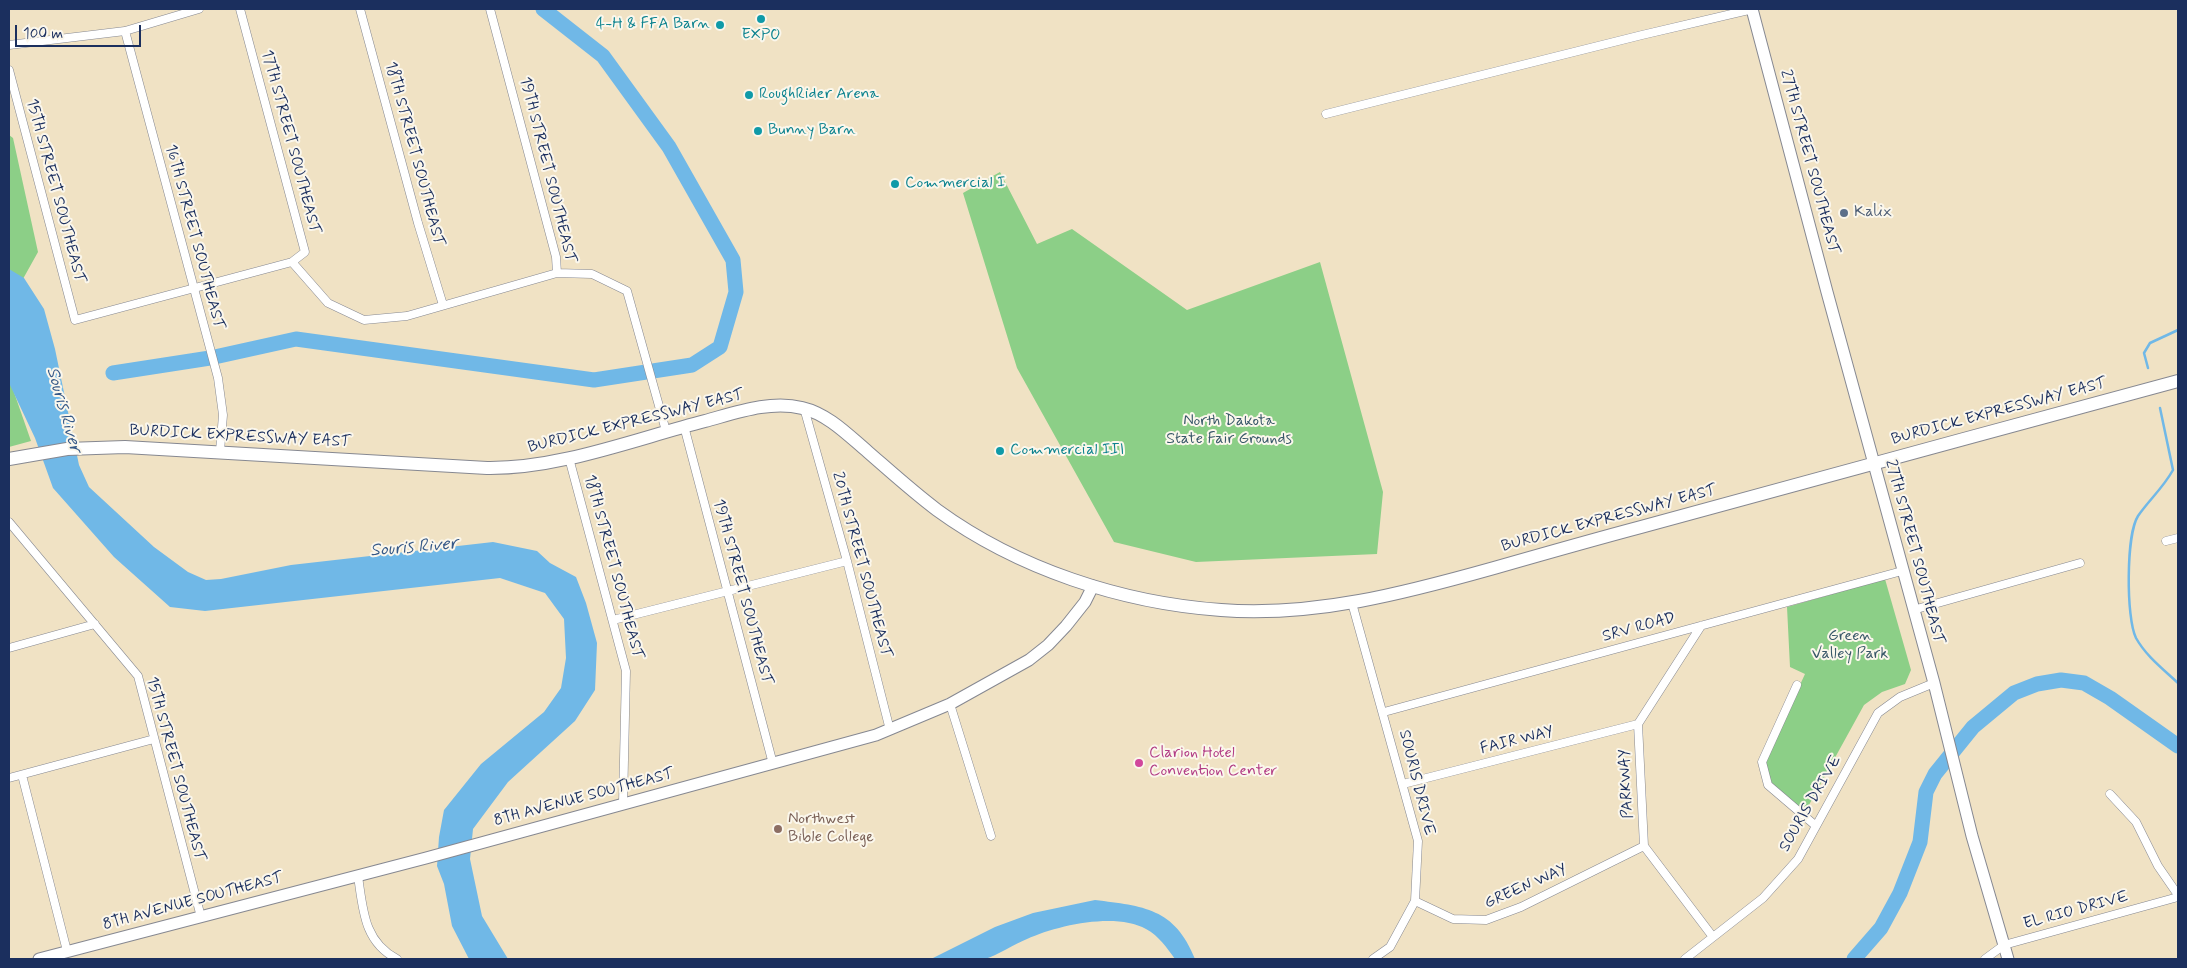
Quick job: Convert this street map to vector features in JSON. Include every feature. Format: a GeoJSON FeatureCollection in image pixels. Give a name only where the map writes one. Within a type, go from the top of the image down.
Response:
{"type":"FeatureCollection","features":[{"type":"Feature","properties":{"kind":"main road","name":"BURDICK EXPRESSWAY EAST"},"geometry":{"type":"LineString","coordinates":[[1022,558],[1093,586],[1185,607],[1224,611],[1273,611],[1352,603],[1428,586],[2178,381]]}},
{"type":"Feature","properties":{"kind":"main road","name":"BURDICK EXPRESSWAY EAST"},"geometry":{"type":"LineString","coordinates":[[12,458],[94,447],[220,451],[487,468],[520,468],[569,458],[684,426],[775,406],[804,408],[832,422],[938,511],[979,537],[1042,567]]}},
{"type":"Feature","properties":{"kind":"street"},"geometry":{"type":"LineString","coordinates":[[9,45],[125,31],[199,9]]}},
{"type":"Feature","properties":{"kind":"street","name":"17TH STREET SOUTHEAST"},"geometry":{"type":"LineString","coordinates":[[240,9],[305,252],[292,262]]}},
{"type":"Feature","properties":{"kind":"street","name":"18TH STREET SOUTHEAST"},"geometry":{"type":"LineString","coordinates":[[360,9],[418,223],[443,305]]}},
{"type":"Feature","properties":{"kind":"street","name":"19TH STREET SOUTHEAST"},"geometry":{"type":"LineString","coordinates":[[490,9],[556,257],[557,273],[592,274],[627,292],[666,431]]}},
{"type":"Feature","properties":{"kind":"street"},"geometry":{"type":"LineString","coordinates":[[1326,114],[1753,9]]}},
{"type":"Feature","properties":{"kind":"street","name":"27TH STREET SOUTHEAST"},"geometry":{"type":"LineString","coordinates":[[1753,9],[1912,610],[1934,682],[1960,787],[2008,959]]}},
{"type":"Feature","properties":{"kind":"street","name":"16TH STREET SOUTHEAST"},"geometry":{"type":"LineString","coordinates":[[125,31],[192,288],[218,378],[223,415],[220,451]]}},
{"type":"Feature","properties":{"kind":"street","name":"15TH STREET SOUTHEAST"},"geometry":{"type":"LineString","coordinates":[[9,70],[75,320],[192,288]]}},
{"type":"Feature","properties":{"kind":"street"},"geometry":{"type":"LineString","coordinates":[[192,288],[292,262],[328,304],[364,320],[407,316],[557,273]]}},
{"type":"Feature","properties":{"kind":"street","name":"20TH STREET SOUTHEAST"},"geometry":{"type":"LineString","coordinates":[[804,408],[847,561],[890,730]]}},
{"type":"Feature","properties":{"kind":"street","name":"19TH STREET SOUTHEAST"},"geometry":{"type":"LineString","coordinates":[[684,426],[773,764]]}},
{"type":"Feature","properties":{"kind":"street","name":"18TH STREET SOUTHEAST"},"geometry":{"type":"LineString","coordinates":[[569,458],[626,671],[624,804]]}},
{"type":"Feature","properties":{"kind":"street","name":"15TH STREET SOUTHEAST"},"geometry":{"type":"LineString","coordinates":[[9,522],[138,676],[201,917]]}},
{"type":"Feature","properties":{"kind":"street"},"geometry":{"type":"LineString","coordinates":[[2166,541],[2178,538]]}},
{"type":"Feature","properties":{"kind":"street"},"geometry":{"type":"LineString","coordinates":[[613,620],[847,561]]}},
{"type":"Feature","properties":{"kind":"street"},"geometry":{"type":"LineString","coordinates":[[1912,610],[2080,563]]}},
{"type":"Feature","properties":{"kind":"street","name":"SRV ROAD"},"geometry":{"type":"LineString","coordinates":[[1384,712],[1902,571]]}},
{"type":"Feature","properties":{"kind":"street","name":"8TH AVENUE SOUTHEAST"},"geometry":{"type":"LineString","coordinates":[[39,959],[426,858],[841,746],[890,730],[950,704],[1007,674],[1048,645],[1085,602],[1093,586]]}},
{"type":"Feature","properties":{"kind":"street","name":"SOURIS DRIVE"},"geometry":{"type":"LineString","coordinates":[[1352,603],[1384,712],[1418,841],[1415,901],[1390,947],[1374,959]]}},
{"type":"Feature","properties":{"kind":"street"},"geometry":{"type":"LineString","coordinates":[[9,648],[95,624]]}},
{"type":"Feature","properties":{"kind":"street"},"geometry":{"type":"LineString","coordinates":[[1638,724],[1701,626]]}},
{"type":"Feature","properties":{"kind":"street","name":"SOURIS DRIVE"},"geometry":{"type":"LineString","coordinates":[[1685,959],[1764,898],[1798,859],[1878,713],[1900,697],[1934,682]]}},
{"type":"Feature","properties":{"kind":"street"},"geometry":{"type":"LineString","coordinates":[[1797,685],[1762,762],[1768,785],[1816,826]]}},
{"type":"Feature","properties":{"kind":"street"},"geometry":{"type":"LineString","coordinates":[[950,704],[991,836]]}},
{"type":"Feature","properties":{"kind":"street","name":"FAIR WAY"},"geometry":{"type":"LineString","coordinates":[[1403,784],[1638,724]]}},
{"type":"Feature","properties":{"kind":"street","name":"PARKWAY"},"geometry":{"type":"LineString","coordinates":[[1638,724],[1644,846]]}},
{"type":"Feature","properties":{"kind":"street"},"geometry":{"type":"LineString","coordinates":[[9,778],[154,739]]}},
{"type":"Feature","properties":{"kind":"street"},"geometry":{"type":"LineString","coordinates":[[22,774],[67,951]]}},
{"type":"Feature","properties":{"kind":"street"},"geometry":{"type":"LineString","coordinates":[[2110,794],[2136,822],[2158,866],[2178,896]]}},
{"type":"Feature","properties":{"kind":"street"},"geometry":{"type":"LineString","coordinates":[[1644,846],[1713,937]]}},
{"type":"Feature","properties":{"kind":"street","name":"GREEN WAY"},"geometry":{"type":"LineString","coordinates":[[1415,901],[1453,919],[1486,920],[1522,907],[1644,846]]}},
{"type":"Feature","properties":{"kind":"street"},"geometry":{"type":"LineString","coordinates":[[358,876],[362,905],[372,938],[388,954],[397,959]]}},
{"type":"Feature","properties":{"kind":"street","name":"EL RIO DRIVE"},"geometry":{"type":"LineString","coordinates":[[1985,959],[2004,945],[2178,896]]}},
{"type":"Feature","properties":{"kind":"green space"},"geometry":{"type":"Polygon","coordinates":[[[9,135],[13,138],[38,252],[9,304],[9,135]]]}},
{"type":"Feature","properties":{"kind":"green space","name":"North Dakota State Fair Grounds"},"geometry":{"type":"Polygon","coordinates":[[[1000,172],[1037,244],[1072,229],[1187,310],[1320,262],[1383,492],[1377,554],[1196,562],[1114,542],[1017,368],[963,193],[1000,172]]]}},
{"type":"Feature","properties":{"kind":"green space"},"geometry":{"type":"Polygon","coordinates":[[[9,378],[31,441],[9,447],[9,378]]]}},
{"type":"Feature","properties":{"kind":"green space","name":"Green Valley Park"},"geometry":{"type":"Polygon","coordinates":[[[1885,579],[1911,670],[1905,684],[1882,692],[1864,705],[1804,814],[1770,785],[1764,763],[1805,674],[1790,667],[1787,607],[1885,579]]]}},
{"type":"Feature","properties":{"kind":"water"},"geometry":{"type":"Polygon","coordinates":[[[9,269],[24,278],[44,309],[55,349],[79,465],[89,487],[154,547],[188,572],[206,580],[221,579],[291,565],[493,542],[537,551],[550,563],[576,577],[586,603],[597,643],[595,690],[575,721],[508,782],[473,829],[470,859],[482,916],[508,959],[469,959],[452,926],[444,884],[437,866],[439,837],[444,810],[481,764],[544,712],[561,688],[566,658],[564,619],[545,593],[500,578],[205,611],[170,607],[114,557],[53,488],[35,438],[9,383],[9,269]]]}},
{"type":"Feature","properties":{"kind":"water"},"geometry":{"type":"Polygon","coordinates":[[[1095,900],[1128,905],[1156,913],[1178,929],[1195,959],[1175,959],[1159,939],[1146,929],[1119,921],[1104,921],[1087,922],[1054,929],[1022,941],[985,959],[931,959],[995,927],[1033,913],[1095,900]]]}},
{"type":"Feature","properties":{"kind":"waterway"},"geometry":{"type":"LineString","coordinates":[[113,373],[210,358],[296,339],[594,380],[692,365],[720,347],[736,292],[733,260],[669,147],[603,56],[543,9]]}},
{"type":"Feature","properties":{"kind":"waterway"},"geometry":{"type":"LineString","coordinates":[[2148,368],[2144,353],[2150,343],[2178,330]]}},
{"type":"Feature","properties":{"kind":"waterway"},"geometry":{"type":"LineString","coordinates":[[2160,408],[2173,470],[2165,483],[2138,516],[2134,526],[2129,558],[2130,613],[2136,638],[2140,645],[2178,683]]}},
{"type":"Feature","properties":{"kind":"waterway","name":"Souris River"},"geometry":{"type":"LineString","coordinates":[[1854,959],[1881,928],[1900,893],[1920,842],[1926,792],[1935,774],[1973,727],[2014,693],[2037,684],[2061,680],[2084,683],[2110,698],[2178,746]]}},
{"type":"Feature","properties":{"kind":"place","name":"EXPO"},"geometry":{"type":"Point","coordinates":[761,19]}},
{"type":"Feature","properties":{"kind":"place","name":"4-H & FFA Barn"},"geometry":{"type":"Point","coordinates":[720,25]}},
{"type":"Feature","properties":{"kind":"place","name":"RoughRider Arena"},"geometry":{"type":"Point","coordinates":[749,95]}},
{"type":"Feature","properties":{"kind":"place","name":"Bunny Barn"},"geometry":{"type":"Point","coordinates":[758,131]}},
{"type":"Feature","properties":{"kind":"place","name":"Commercial I"},"geometry":{"type":"Point","coordinates":[895,184]}},
{"type":"Feature","properties":{"kind":"place","name":"Kalix"},"geometry":{"type":"Point","coordinates":[1844,213]}},
{"type":"Feature","properties":{"kind":"place","name":"Commercial III"},"geometry":{"type":"Point","coordinates":[1000,451]}},
{"type":"Feature","properties":{"kind":"place","name":"Clarion Hotel Convention Center"},"geometry":{"type":"Point","coordinates":[1139,763]}},
{"type":"Feature","properties":{"kind":"place","name":"Northwest Bible College"},"geometry":{"type":"Point","coordinates":[778,829]}}]}
